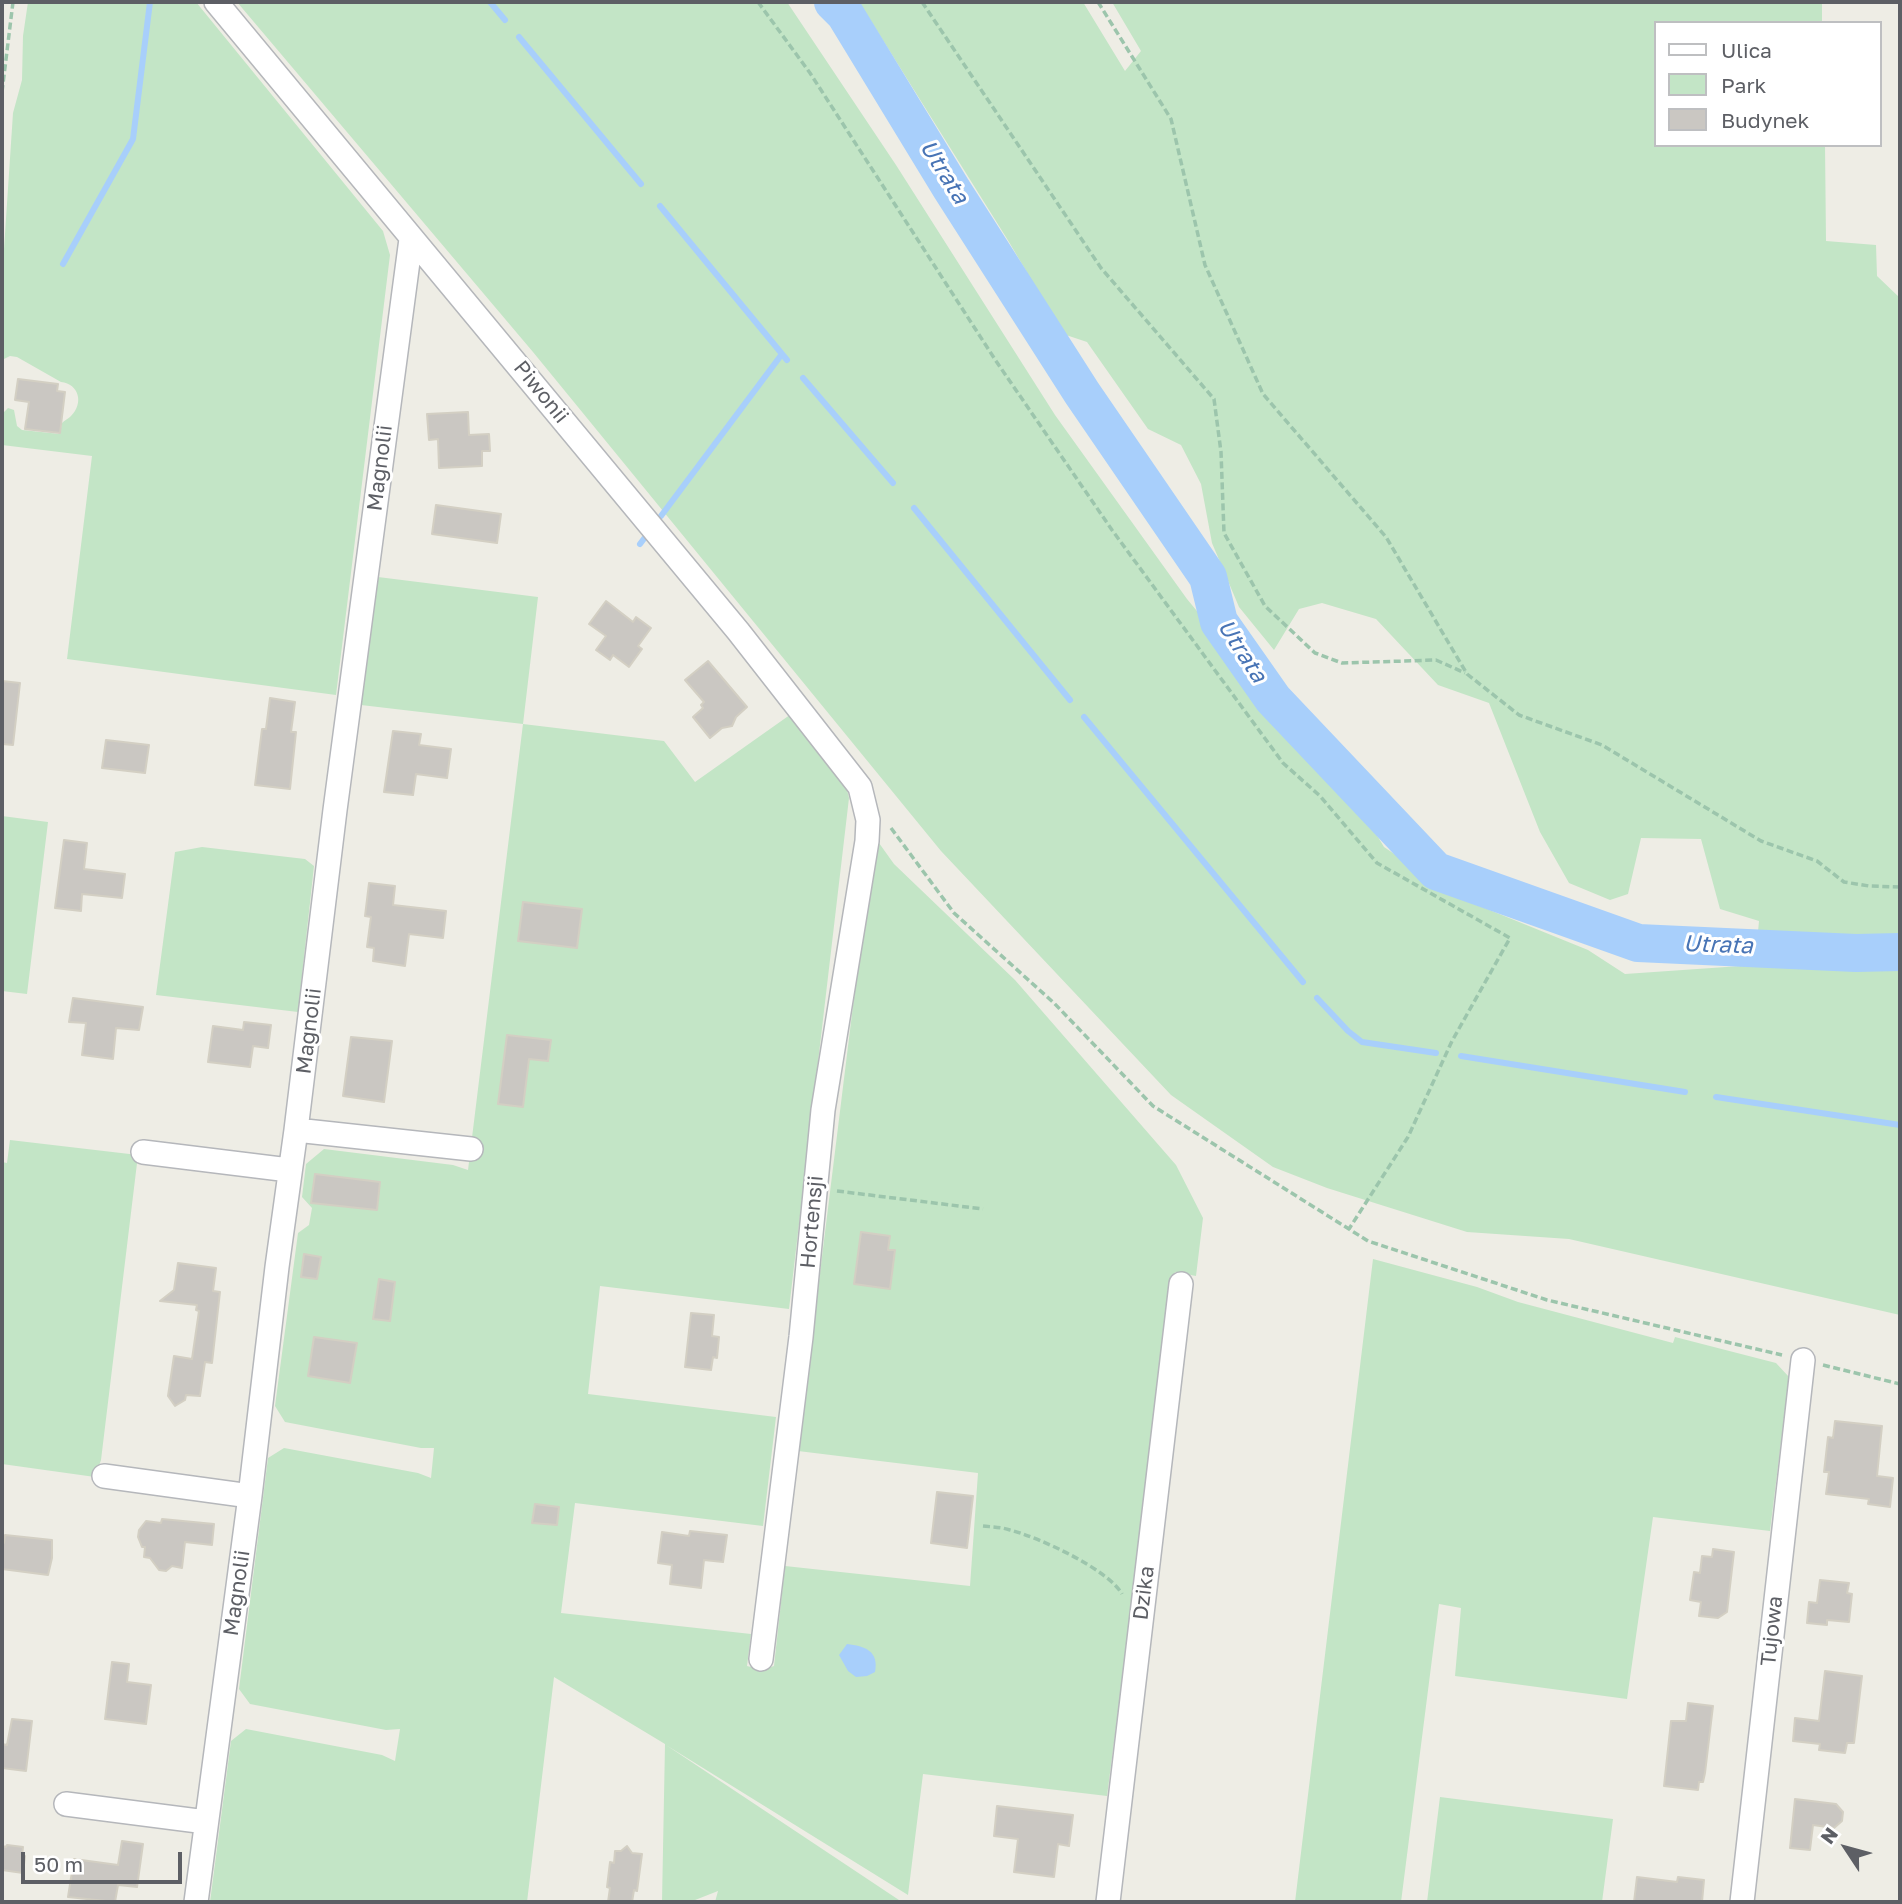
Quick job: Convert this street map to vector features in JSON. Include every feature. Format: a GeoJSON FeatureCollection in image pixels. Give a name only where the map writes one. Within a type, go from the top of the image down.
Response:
{"type":"FeatureCollection","features":[{"type":"Feature","properties":{"kind":"street","name":"Piwonii"},"geometry":{"type":"LineString","coordinates":[[216,2],[721,610],[860,787]]}},
{"type":"Feature","properties":{"kind":"street","name":"Magnolii"},"geometry":{"type":"LineString","coordinates":[[196,1902],[250,1496],[335,810],[411,239]]}},
{"type":"Feature","properties":{"kind":"street","name":"Hortensji"},"geometry":{"type":"LineString","coordinates":[[761,1659],[801,1336],[823,1110],[867,841],[868,820],[860,787]]}},
{"type":"Feature","properties":{"kind":"street"},"geometry":{"type":"LineString","coordinates":[[296,1130],[471,1149]]}},
{"type":"Feature","properties":{"kind":"street"},"geometry":{"type":"LineString","coordinates":[[144,1152],[289,1170]]}},
{"type":"Feature","properties":{"kind":"street","name":"Dzika"},"geometry":{"type":"LineString","coordinates":[[1108,1902],[1181,1284]]}},
{"type":"Feature","properties":{"kind":"street","name":"Tujowa"},"geometry":{"type":"LineString","coordinates":[[1742,1902],[1803,1360]]}},
{"type":"Feature","properties":{"kind":"street"},"geometry":{"type":"LineString","coordinates":[[104,1476],[250,1496]]}},
{"type":"Feature","properties":{"kind":"street"},"geometry":{"type":"LineString","coordinates":[[66,1804],[206,1822]]}},
{"type":"Feature","properties":{"kind":"path"},"geometry":{"type":"LineString","coordinates":[[2,92],[13,2]]}},
{"type":"Feature","properties":{"kind":"path"},"geometry":{"type":"LineString","coordinates":[[758,2],[810,73],[996,361],[1112,530],[1283,763],[1320,796],[1377,863],[1510,938],[1452,1041],[1408,1137],[1349,1229]]}},
{"type":"Feature","properties":{"kind":"path"},"geometry":{"type":"LineString","coordinates":[[922,2],[1101,268],[1214,399],[1224,533],[1265,606],[1315,653],[1342,663],[1436,660],[1466,674],[1520,715],[1602,744],[1761,841],[1817,861],[1844,882],[1900,887]]}},
{"type":"Feature","properties":{"kind":"path"},"geometry":{"type":"LineString","coordinates":[[1098,2],[1171,119],[1205,265],[1263,394],[1386,537],[1466,674]]}},
{"type":"Feature","properties":{"kind":"path"},"geometry":{"type":"LineString","coordinates":[[884,818],[954,913],[1054,1003],[1153,1106],[1368,1241],[1547,1300],[1900,1384]]}},
{"type":"Feature","properties":{"kind":"path"},"geometry":{"type":"LineString","coordinates":[[814,1188],[983,1209]]}},
{"type":"Feature","properties":{"kind":"path"},"geometry":{"type":"LineString","coordinates":[[983,1526],[1012,1530],[1062,1551],[1096,1569],[1118,1587],[1124,1597]]}},
{"type":"Feature","properties":{"kind":"green space"},"geometry":{"type":"Polygon","coordinates":[[[28,2],[196,2],[383,231],[390,255],[336,695],[67,659],[92,456],[2,445],[2,414],[8,408],[14,410],[17,426],[22,430],[60,434],[62,423],[75,411],[78,400],[76,390],[72,386],[17,357],[10,356],[2,360],[2,279],[13,113],[22,80],[23,36],[28,2]]]}},
{"type":"Feature","properties":{"kind":"green space"},"geometry":{"type":"Polygon","coordinates":[[[237,2],[787,2],[896,165],[1055,415],[1187,599],[1363,812],[1384,847],[1460,898],[1588,950],[1625,974],[1755,965],[1759,921],[1720,909],[1701,839],[1641,838],[1628,894],[1610,900],[1569,883],[1540,832],[1489,703],[1438,685],[1376,619],[1322,603],[1299,609],[1274,650],[1239,607],[1212,543],[1201,484],[1181,445],[1148,429],[1087,342],[1063,334],[1009,242],[859,2],[1083,2],[1125,71],[1141,51],[1112,2],[1822,2],[1822,21],[1654,21],[1654,147],[1825,147],[1826,241],[1876,245],[1877,276],[1900,298],[1900,1315],[1569,1239],[1467,1232],[1327,1188],[1273,1167],[1171,1095],[941,851],[533,352],[237,2]]]}},
{"type":"Feature","properties":{"kind":"green space"},"geometry":{"type":"Polygon","coordinates":[[[378,577],[538,597],[523,724],[361,705],[378,577]]]}},
{"type":"Feature","properties":{"kind":"green space"},"geometry":{"type":"Polygon","coordinates":[[[794,712],[842,769],[849,798],[789,1309],[600,1286],[588,1394],[776,1417],[763,1526],[575,1503],[561,1613],[751,1634],[747,1666],[762,1670],[774,1666],[785,1566],[970,1586],[978,1473],[798,1451],[874,836],[894,864],[1015,980],[1176,1165],[1203,1218],[1196,1276],[1175,1272],[1107,1796],[923,1774],[908,1895],[666,1745],[902,1902],[715,1902],[718,1891],[690,1902],[662,1902],[665,1744],[554,1677],[527,1902],[210,1902],[231,1741],[246,1729],[382,1755],[395,1761],[400,1729],[386,1730],[250,1704],[239,1689],[268,1458],[284,1448],[418,1473],[431,1478],[434,1448],[421,1448],[285,1422],[275,1406],[298,1233],[309,1225],[312,1208],[302,1197],[306,1164],[324,1149],[453,1165],[468,1170],[523,724],[664,741],[695,782],[794,712]]]}},
{"type":"Feature","properties":{"kind":"green space"},"geometry":{"type":"Polygon","coordinates":[[[2,816],[48,822],[27,994],[2,991],[2,816]]]}},
{"type":"Feature","properties":{"kind":"green space"},"geometry":{"type":"Polygon","coordinates":[[[202,847],[305,859],[314,866],[298,1012],[156,995],[175,852],[202,847]]]}},
{"type":"Feature","properties":{"kind":"green space"},"geometry":{"type":"Polygon","coordinates":[[[10,1140],[138,1155],[101,1460],[95,1477],[2,1464],[2,1162],[7,1163],[10,1140]]]}},
{"type":"Feature","properties":{"kind":"green space"},"geometry":{"type":"Polygon","coordinates":[[[1373,1259],[1477,1287],[1518,1302],[1673,1343],[1675,1337],[1776,1363],[1789,1377],[1770,1531],[1653,1517],[1627,1699],[1455,1676],[1461,1608],[1439,1604],[1401,1902],[1295,1902],[1373,1259]]]}},
{"type":"Feature","properties":{"kind":"green space"},"geometry":{"type":"Polygon","coordinates":[[[1440,1797],[1613,1819],[1602,1902],[1427,1902],[1440,1797]]]}},
{"type":"Feature","properties":{"kind":"water"},"geometry":{"type":"Polygon","coordinates":[[[847,1644],[860,1646],[873,1654],[875,1672],[856,1677],[848,1671],[839,1655],[847,1644]]]}},
{"type":"Feature","properties":{"kind":"building"},"geometry":{"type":"Polygon","coordinates":[[[18,379],[58,384],[57,391],[65,392],[60,433],[25,429],[29,402],[15,400],[18,379]]]}},
{"type":"Feature","properties":{"kind":"building"},"geometry":{"type":"Polygon","coordinates":[[[468,412],[469,435],[489,434],[490,451],[482,451],[482,466],[439,468],[438,439],[429,440],[427,414],[468,412]]]}},
{"type":"Feature","properties":{"kind":"building"},"geometry":{"type":"Polygon","coordinates":[[[436,505],[501,514],[497,543],[432,534],[436,505]]]}},
{"type":"Feature","properties":{"kind":"building"},"geometry":{"type":"Polygon","coordinates":[[[606,601],[633,622],[636,617],[651,628],[638,646],[642,649],[629,667],[613,655],[610,660],[596,650],[606,636],[589,624],[606,601]]]}},
{"type":"Feature","properties":{"kind":"building"},"geometry":{"type":"Polygon","coordinates":[[[708,661],[747,707],[736,717],[732,726],[722,728],[710,738],[693,717],[703,708],[701,705],[704,702],[685,680],[708,661]]]}},
{"type":"Feature","properties":{"kind":"building"},"geometry":{"type":"Polygon","coordinates":[[[2,681],[20,683],[13,745],[2,744],[2,681]]]}},
{"type":"Feature","properties":{"kind":"building"},"geometry":{"type":"Polygon","coordinates":[[[270,698],[295,702],[291,732],[296,732],[290,789],[255,785],[262,729],[266,729],[270,698]]]}},
{"type":"Feature","properties":{"kind":"building"},"geometry":{"type":"Polygon","coordinates":[[[393,731],[421,734],[419,745],[451,749],[447,778],[416,774],[413,795],[384,792],[393,731]]]}},
{"type":"Feature","properties":{"kind":"building"},"geometry":{"type":"Polygon","coordinates":[[[106,740],[149,745],[145,773],[102,768],[106,740]]]}},
{"type":"Feature","properties":{"kind":"building"},"geometry":{"type":"Polygon","coordinates":[[[64,840],[87,843],[84,869],[125,874],[122,898],[82,894],[81,911],[55,908],[64,840]]]}},
{"type":"Feature","properties":{"kind":"building"},"geometry":{"type":"Polygon","coordinates":[[[369,883],[395,886],[393,905],[446,911],[443,938],[409,934],[405,966],[373,961],[374,948],[367,947],[371,917],[365,916],[369,883]]]}},
{"type":"Feature","properties":{"kind":"building"},"geometry":{"type":"Polygon","coordinates":[[[523,902],[582,909],[577,948],[518,941],[523,902]]]}},
{"type":"Feature","properties":{"kind":"building"},"geometry":{"type":"Polygon","coordinates":[[[73,998],[143,1007],[139,1030],[116,1028],[113,1059],[82,1055],[86,1023],[69,1022],[73,998]]]}},
{"type":"Feature","properties":{"kind":"building"},"geometry":{"type":"Polygon","coordinates":[[[244,1022],[271,1025],[268,1048],[253,1046],[250,1067],[208,1062],[213,1026],[243,1030],[244,1022]]]}},
{"type":"Feature","properties":{"kind":"building"},"geometry":{"type":"Polygon","coordinates":[[[507,1035],[551,1040],[548,1061],[529,1059],[523,1107],[498,1104],[507,1035]]]}},
{"type":"Feature","properties":{"kind":"building"},"geometry":{"type":"Polygon","coordinates":[[[351,1037],[392,1041],[384,1102],[343,1096],[351,1037]]]}},
{"type":"Feature","properties":{"kind":"building"},"geometry":{"type":"Polygon","coordinates":[[[315,1174],[380,1182],[377,1210],[311,1203],[315,1174]]]}},
{"type":"Feature","properties":{"kind":"building"},"geometry":{"type":"Polygon","coordinates":[[[861,1232],[890,1236],[888,1250],[895,1250],[890,1289],[854,1284],[861,1232]]]}},
{"type":"Feature","properties":{"kind":"building"},"geometry":{"type":"Polygon","coordinates":[[[304,1254],[321,1257],[317,1279],[301,1277],[304,1254]]]}},
{"type":"Feature","properties":{"kind":"building"},"geometry":{"type":"Polygon","coordinates":[[[178,1263],[216,1268],[213,1291],[220,1292],[212,1363],[205,1362],[200,1396],[186,1395],[185,1400],[175,1406],[168,1396],[174,1356],[192,1359],[199,1311],[196,1310],[197,1305],[160,1301],[174,1290],[178,1263]]]}},
{"type":"Feature","properties":{"kind":"building"},"geometry":{"type":"Polygon","coordinates":[[[379,1279],[395,1282],[390,1321],[373,1319],[379,1279]]]}},
{"type":"Feature","properties":{"kind":"building"},"geometry":{"type":"Polygon","coordinates":[[[691,1313],[714,1315],[712,1336],[719,1337],[717,1358],[713,1357],[711,1370],[685,1367],[691,1313]]]}},
{"type":"Feature","properties":{"kind":"building"},"geometry":{"type":"Polygon","coordinates":[[[314,1337],[357,1343],[350,1383],[308,1376],[314,1337]]]}},
{"type":"Feature","properties":{"kind":"building"},"geometry":{"type":"Polygon","coordinates":[[[1835,1421],[1882,1426],[1877,1476],[1893,1478],[1890,1507],[1868,1504],[1869,1499],[1826,1494],[1829,1472],[1824,1472],[1828,1437],[1833,1438],[1835,1421]]]}},
{"type":"Feature","properties":{"kind":"building"},"geometry":{"type":"Polygon","coordinates":[[[937,1492],[973,1496],[967,1548],[931,1543],[937,1492]]]}},
{"type":"Feature","properties":{"kind":"building"},"geometry":{"type":"Polygon","coordinates":[[[535,1504],[559,1507],[557,1525],[532,1523],[535,1504]]]}},
{"type":"Feature","properties":{"kind":"building"},"geometry":{"type":"Polygon","coordinates":[[[162,1519],[214,1524],[212,1545],[185,1542],[182,1568],[172,1566],[166,1571],[159,1570],[150,1558],[144,1557],[145,1547],[142,1547],[138,1537],[139,1530],[146,1521],[161,1523],[162,1519]]]}},
{"type":"Feature","properties":{"kind":"building"},"geometry":{"type":"Polygon","coordinates":[[[690,1531],[727,1535],[723,1562],[704,1560],[701,1588],[670,1584],[672,1565],[658,1563],[662,1532],[689,1536],[690,1531]]]}},
{"type":"Feature","properties":{"kind":"building"},"geometry":{"type":"Polygon","coordinates":[[[5,1535],[52,1540],[48,1575],[2,1569],[2,1543],[5,1535]]]}},
{"type":"Feature","properties":{"kind":"building"},"geometry":{"type":"Polygon","coordinates":[[[1713,1549],[1734,1552],[1727,1612],[1718,1618],[1699,1616],[1701,1602],[1690,1600],[1694,1572],[1700,1573],[1702,1556],[1712,1557],[1713,1549]]]}},
{"type":"Feature","properties":{"kind":"building"},"geometry":{"type":"Polygon","coordinates":[[[1820,1580],[1849,1583],[1847,1593],[1852,1594],[1849,1622],[1827,1620],[1827,1625],[1807,1623],[1809,1602],[1817,1603],[1820,1580]]]}},
{"type":"Feature","properties":{"kind":"building"},"geometry":{"type":"Polygon","coordinates":[[[112,1662],[129,1664],[127,1682],[151,1685],[146,1724],[105,1719],[112,1662]]]}},
{"type":"Feature","properties":{"kind":"building"},"geometry":{"type":"Polygon","coordinates":[[[1825,1671],[1862,1676],[1854,1743],[1847,1743],[1845,1753],[1819,1750],[1820,1744],[1793,1741],[1795,1718],[1819,1721],[1825,1671]]]}},
{"type":"Feature","properties":{"kind":"building"},"geometry":{"type":"Polygon","coordinates":[[[1688,1703],[1713,1706],[1705,1773],[1703,1782],[1699,1782],[1698,1790],[1664,1786],[1671,1721],[1686,1721],[1688,1703]]]}},
{"type":"Feature","properties":{"kind":"building"},"geometry":{"type":"Polygon","coordinates":[[[12,1719],[32,1721],[26,1771],[2,1768],[2,1744],[7,1745],[12,1719]]]}},
{"type":"Feature","properties":{"kind":"building"},"geometry":{"type":"Polygon","coordinates":[[[1795,1799],[1836,1804],[1843,1812],[1842,1821],[1834,1828],[1813,1825],[1810,1850],[1790,1848],[1795,1799]]]}},
{"type":"Feature","properties":{"kind":"building"},"geometry":{"type":"Polygon","coordinates":[[[997,1806],[1073,1815],[1069,1846],[1058,1844],[1054,1877],[1014,1872],[1018,1839],[994,1836],[997,1806]]]}},
{"type":"Feature","properties":{"kind":"building"},"geometry":{"type":"Polygon","coordinates":[[[122,1841],[143,1844],[137,1887],[118,1885],[115,1902],[68,1897],[74,1859],[118,1865],[122,1841]]]}},
{"type":"Feature","properties":{"kind":"building"},"geometry":{"type":"Polygon","coordinates":[[[2,1846],[23,1847],[23,1873],[2,1870],[2,1846]]]}},
{"type":"Feature","properties":{"kind":"building"},"geometry":{"type":"Polygon","coordinates":[[[627,1846],[632,1853],[642,1854],[637,1891],[634,1890],[632,1902],[608,1902],[610,1862],[614,1863],[615,1851],[621,1851],[627,1846]]]}},
{"type":"Feature","properties":{"kind":"building"},"geometry":{"type":"Polygon","coordinates":[[[1637,1877],[1677,1882],[1678,1877],[1704,1880],[1702,1902],[1634,1902],[1637,1877]]]}},
{"type":"Feature","properties":{"kind":"waterway"},"geometry":{"type":"LineString","coordinates":[[63,264],[133,139],[150,2]]}},
{"type":"Feature","properties":{"kind":"waterway"},"geometry":{"type":"LineString","coordinates":[[490,2],[505,20]]}},
{"type":"Feature","properties":{"kind":"waterway","name":"Utrata"},"geometry":{"type":"LineString","coordinates":[[833,2],[845,14],[951,188],[1082,393],[1208,577],[1219,622],[1273,699],[1436,871],[1638,943],[1856,953],[1900,952]]}},
{"type":"Feature","properties":{"kind":"waterway"},"geometry":{"type":"LineString","coordinates":[[519,37],[641,184]]}},
{"type":"Feature","properties":{"kind":"waterway"},"geometry":{"type":"LineString","coordinates":[[660,206],[787,360]]}},
{"type":"Feature","properties":{"kind":"waterway"},"geometry":{"type":"LineString","coordinates":[[661,516],[782,354]]}},
{"type":"Feature","properties":{"kind":"waterway"},"geometry":{"type":"LineString","coordinates":[[803,378],[893,483]]}},
{"type":"Feature","properties":{"kind":"waterway"},"geometry":{"type":"LineString","coordinates":[[914,508],[1070,700]]}},
{"type":"Feature","properties":{"kind":"waterway"},"geometry":{"type":"LineString","coordinates":[[640,544],[646,536]]}},
{"type":"Feature","properties":{"kind":"waterway"},"geometry":{"type":"LineString","coordinates":[[1084,717],[1303,982]]}},
{"type":"Feature","properties":{"kind":"waterway"},"geometry":{"type":"LineString","coordinates":[[1317,998],[1362,1042],[1436,1053]]}},
{"type":"Feature","properties":{"kind":"waterway"},"geometry":{"type":"LineString","coordinates":[[1461,1056],[1685,1092]]}},
{"type":"Feature","properties":{"kind":"waterway"},"geometry":{"type":"LineString","coordinates":[[1716,1097],[1900,1125]]}}]}
